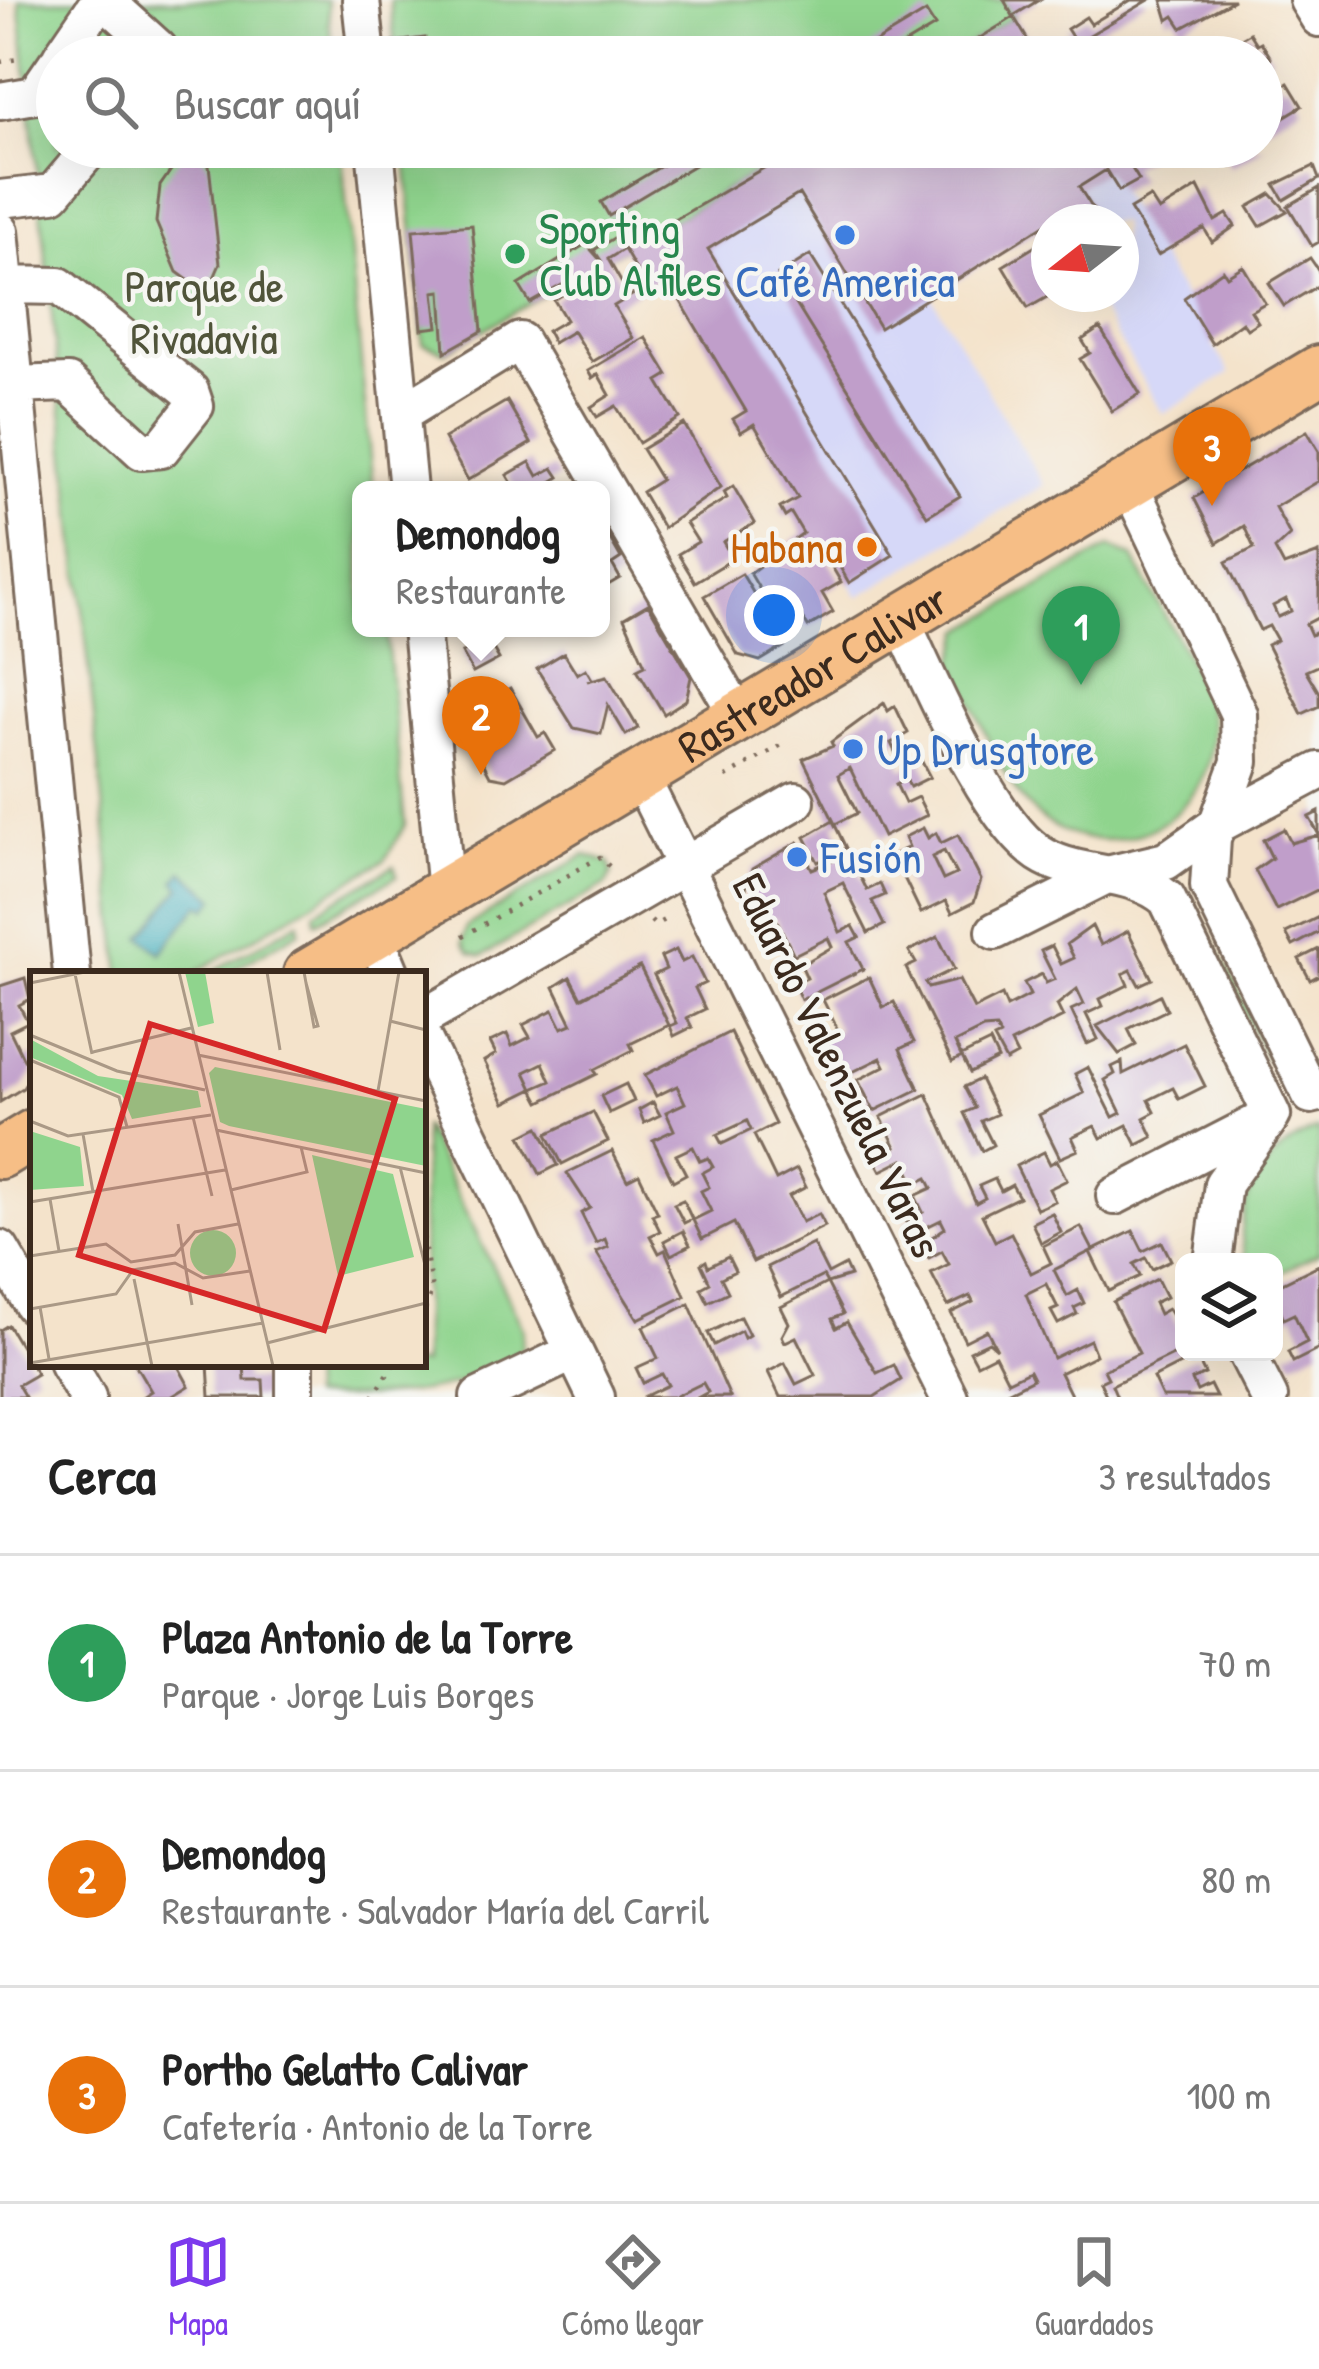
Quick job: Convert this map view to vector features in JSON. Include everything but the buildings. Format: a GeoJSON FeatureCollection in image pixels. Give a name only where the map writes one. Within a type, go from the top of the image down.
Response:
{"type":"FeatureCollection","features":[{"type":"Feature","properties":{"kind":"main road","name":"Rastreador Calivar"},"geometry":{"type":"LineString","coordinates":[[319,971],[383,954],[454,914],[640,776],[1319,370]]}},
{"type":"Feature","properties":{"kind":"main road"},"geometry":{"type":"LineString","coordinates":[[0,1154],[30,1136]]}},
{"type":"Feature","properties":{"kind":"street"},"geometry":{"type":"LineString","coordinates":[[362,0],[365,36]]}},
{"type":"Feature","properties":{"kind":"street"},"geometry":{"type":"LineString","coordinates":[[1308,0],[1319,18]]}},
{"type":"Feature","properties":{"kind":"street"},"geometry":{"type":"LineString","coordinates":[[75,36],[98,3],[107,2],[145,36]]}},
{"type":"Feature","properties":{"kind":"street"},"geometry":{"type":"LineString","coordinates":[[0,101],[36,94]]}},
{"type":"Feature","properties":{"kind":"street"},"geometry":{"type":"LineString","coordinates":[[0,199],[53,193],[74,168]]}},
{"type":"Feature","properties":{"kind":"street"},"geometry":{"type":"LineString","coordinates":[[377,168],[407,481]]}},
{"type":"Feature","properties":{"kind":"street"},"geometry":{"type":"LineString","coordinates":[[0,231],[72,971]]}},
{"type":"Feature","properties":{"kind":"street"},"geometry":{"type":"LineString","coordinates":[[5,285],[59,286],[190,392],[195,406],[161,449],[142,451],[68,383],[15,385]]}},
{"type":"Feature","properties":{"kind":"street"},"geometry":{"type":"LineString","coordinates":[[400,414],[520,340],[602,481]]}},
{"type":"Feature","properties":{"kind":"street"},"geometry":{"type":"LineString","coordinates":[[1114,1196],[1316,1093],[1209,886],[1206,871],[1217,824],[1240,762],[1239,714],[1129,484]]}},
{"type":"Feature","properties":{"kind":"street"},"geometry":{"type":"LineString","coordinates":[[610,495],[739,717]]}},
{"type":"Feature","properties":{"kind":"street"},"geometry":{"type":"LineString","coordinates":[[901,620],[1012,832],[1060,865],[1139,881],[1167,899],[1272,1115]]}},
{"type":"Feature","properties":{"kind":"street"},"geometry":{"type":"LineString","coordinates":[[422,637],[454,914]]}},
{"type":"Feature","properties":{"kind":"street"},"geometry":{"type":"LineString","coordinates":[[995,931],[1107,875],[1166,861],[1217,824],[1319,771]]}},
{"type":"Feature","properties":{"kind":"street","name":"Eduardo Valenzuela Varas"},"geometry":{"type":"LineString","coordinates":[[640,776],[949,1397]]}},
{"type":"Feature","properties":{"kind":"street"},"geometry":{"type":"LineString","coordinates":[[426,1016],[796,801]]}},
{"type":"Feature","properties":{"kind":"street"},"geometry":{"type":"LineString","coordinates":[[426,1045],[596,1397]]}},
{"type":"Feature","properties":{"kind":"street"},"geometry":{"type":"LineString","coordinates":[[1213,1253],[1223,1184],[1272,1115]]}},
{"type":"Feature","properties":{"kind":"street"},"geometry":{"type":"LineString","coordinates":[[0,1249],[30,1300]]}},
{"type":"Feature","properties":{"kind":"street"},"geometry":{"type":"LineString","coordinates":[[479,1397],[574,1352]]}},
{"type":"Feature","properties":{"kind":"street"},"geometry":{"type":"LineString","coordinates":[[1251,1361],[1269,1397]]}},
{"type":"Feature","properties":{"kind":"street"},"geometry":{"type":"LineString","coordinates":[[70,1367],[87,1397]]}},
{"type":"Feature","properties":{"kind":"street"},"geometry":{"type":"LineString","coordinates":[[295,1367],[296,1397]]}},
{"type":"Feature","properties":{"kind":"path"},"geometry":{"type":"LineString","coordinates":[[0,62],[19,59]]}},
{"type":"Feature","properties":{"kind":"path"},"geometry":{"type":"LineString","coordinates":[[726,777],[788,742]]}},
{"type":"Feature","properties":{"kind":"path"},"geometry":{"type":"LineString","coordinates":[[454,914],[600,857],[610,867]]}},
{"type":"Feature","properties":{"kind":"path"},"geometry":{"type":"LineString","coordinates":[[426,1255],[432,1291],[426,1307]]}},
{"type":"Feature","properties":{"kind":"path"},"geometry":{"type":"LineString","coordinates":[[373,1397],[392,1367]]}},
{"type":"Feature","properties":{"kind":"shaded area"},"geometry":{"type":"Polygon","coordinates":[[[764,168],[1105,168],[1127,204],[1031,204],[1031,234],[932,297],[1044,485],[858,597],[643,238],[764,168]]]}},
{"type":"Feature","properties":{"kind":"shaded area"},"geometry":{"type":"Polygon","coordinates":[[[1139,224],[1230,373],[1163,414],[1102,312],[1139,312],[1139,224]]]}},
{"type":"Feature","properties":{"kind":"green space","name":"Parque de Rivadavia"},"geometry":{"type":"Polygon","coordinates":[[[19,0],[327,0],[331,36],[36,36],[36,162],[19,0]]]}},
{"type":"Feature","properties":{"kind":"green space"},"geometry":{"type":"Polygon","coordinates":[[[390,0],[1004,0],[1014,17],[983,36],[394,36],[390,0]]]}},
{"type":"Feature","properties":{"kind":"green space","name":"Parque de Rivadavia"},"geometry":{"type":"Polygon","coordinates":[[[37,168],[343,168],[372,481],[352,481],[352,637],[387,637],[405,825],[385,860],[198,971],[121,971],[37,168]]]}},
{"type":"Feature","properties":{"kind":"green space","name":"Sporting Club Alfiles"},"geometry":{"type":"Polygon","coordinates":[[[407,168],[764,168],[445,352],[423,344],[407,168]]]}},
{"type":"Feature","properties":{"kind":"green space"},"geometry":{"type":"Polygon","coordinates":[[[1110,547],[1133,557],[1190,663],[1211,722],[1209,757],[1197,787],[1177,812],[1151,829],[1121,839],[1090,839],[1059,829],[1019,795],[954,662],[963,630],[1110,547]]]}},
{"type":"Feature","properties":{"kind":"green space"},"geometry":{"type":"Polygon","coordinates":[[[585,855],[608,862],[612,873],[606,885],[482,956],[470,952],[463,942],[467,926],[585,855]]]}},
{"type":"Feature","properties":{"kind":"green space"},"geometry":{"type":"Polygon","coordinates":[[[394,866],[397,876],[316,922],[315,912],[394,866]]]}},
{"type":"Feature","properties":{"kind":"green space"},"geometry":{"type":"Polygon","coordinates":[[[1188,892],[1271,1054],[1267,1059],[1184,896],[1188,892]]]}},
{"type":"Feature","properties":{"kind":"green space"},"geometry":{"type":"Polygon","coordinates":[[[299,922],[300,931],[230,971],[213,971],[299,922]]]}},
{"type":"Feature","properties":{"kind":"green space"},"geometry":{"type":"Polygon","coordinates":[[[1319,1129],[1319,1253],[1283,1271],[1283,1253],[1245,1253],[1243,1219],[1267,1164],[1299,1138],[1319,1129]]]}},
{"type":"Feature","properties":{"kind":"green space"},"geometry":{"type":"Polygon","coordinates":[[[426,1132],[523,1328],[522,1348],[478,1376],[451,1385],[395,1394],[310,1397],[309,1367],[426,1367],[426,1132]]]}},
{"type":"Feature","properties":{"kind":"water"},"geometry":{"type":"Polygon","coordinates":[[[183,871],[216,898],[207,909],[200,904],[161,953],[142,937],[181,887],[175,881],[183,871]]]}},
{"type":"Feature","properties":{"kind":"place","name":"Café America"},"geometry":{"type":"Point","coordinates":[845,235]}},
{"type":"Feature","properties":{"kind":"place","name":"Sporting Club Alfiles"},"geometry":{"type":"Point","coordinates":[515,254]}},
{"type":"Feature","properties":{"kind":"place","name":"Portho Gelatto Calivar"},"geometry":{"type":"Point","coordinates":[1212,506]}},
{"type":"Feature","properties":{"kind":"place","name":"Habana"},"geometry":{"type":"Point","coordinates":[867,547]}},
{"type":"Feature","properties":{"kind":"place","name":"Plaza Antonio de la Torre"},"geometry":{"type":"Point","coordinates":[1081,685]}},
{"type":"Feature","properties":{"kind":"place","name":"Up Drusgtore"},"geometry":{"type":"Point","coordinates":[853,749]}},
{"type":"Feature","properties":{"kind":"place","name":"Demondog"},"geometry":{"type":"Point","coordinates":[481,775]}},
{"type":"Feature","properties":{"kind":"place","name":"Fusión"},"geometry":{"type":"Point","coordinates":[797,857]}}]}
